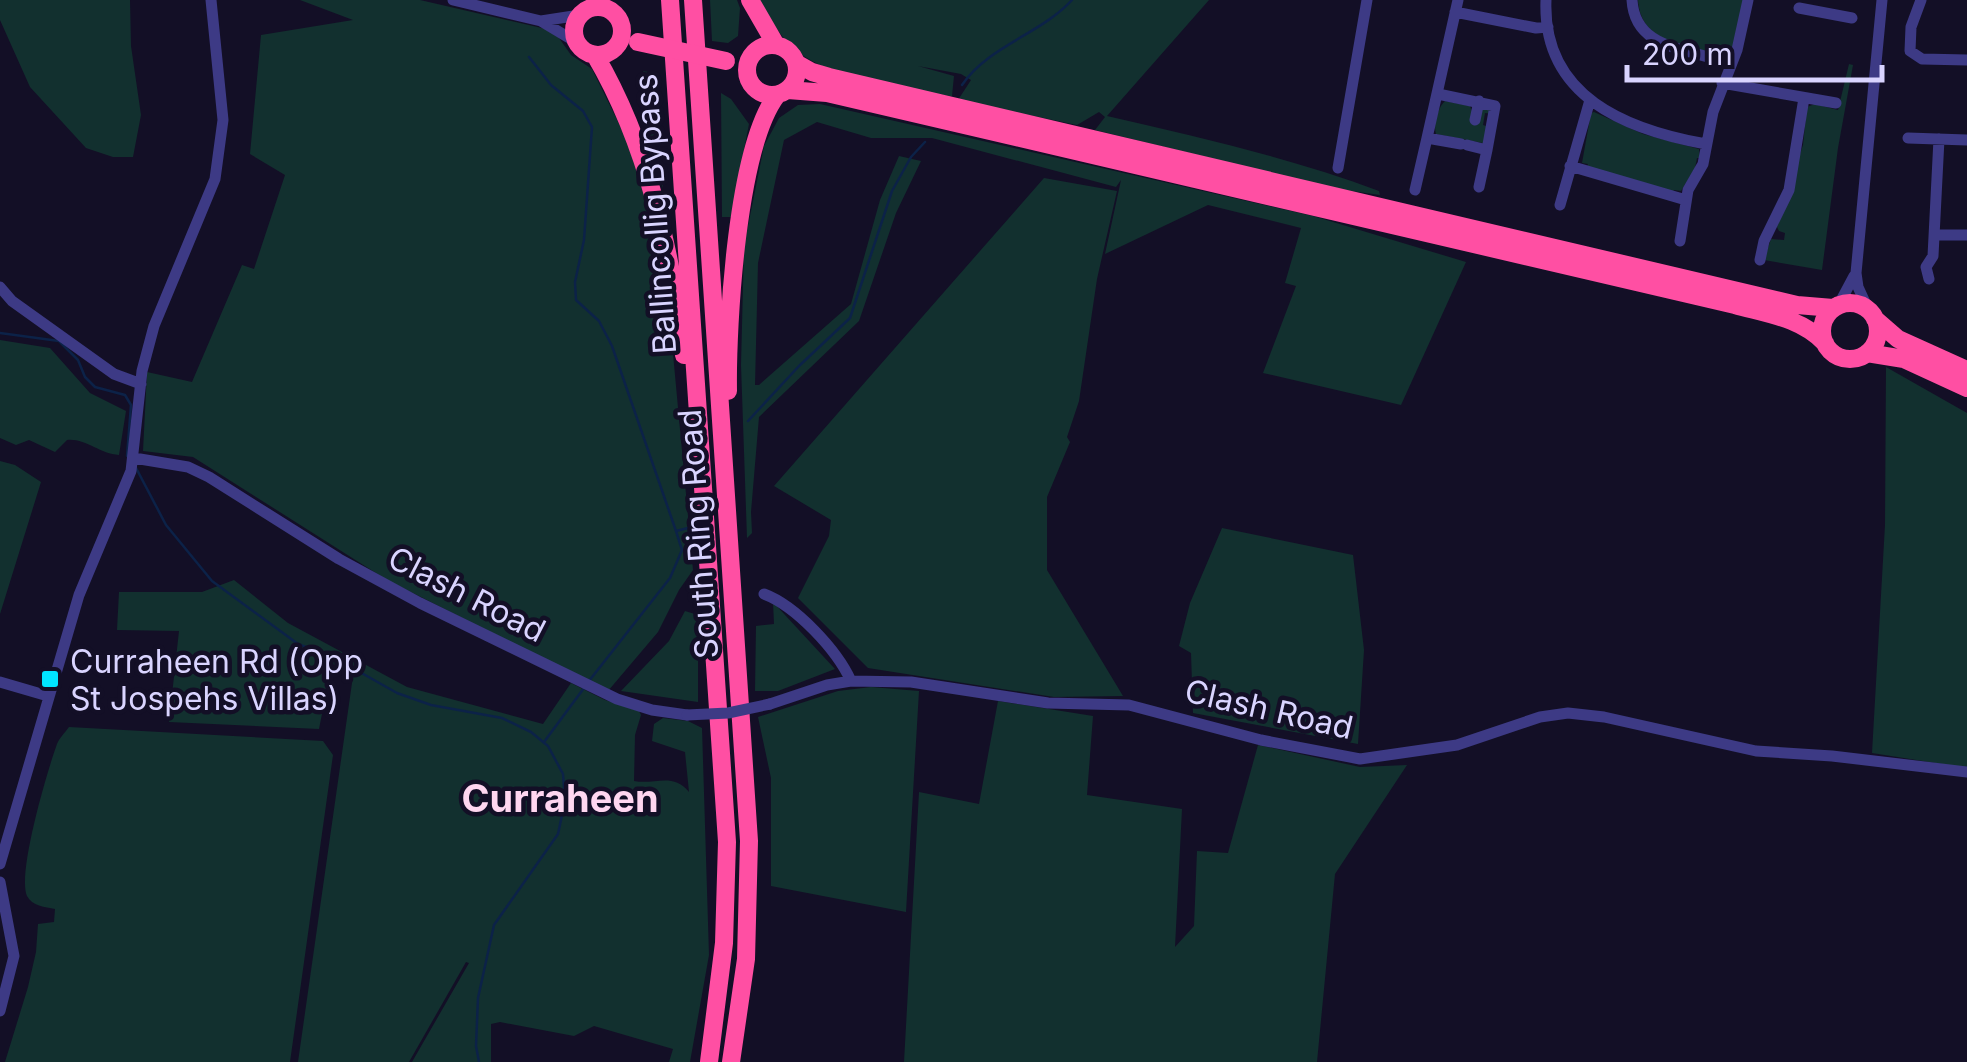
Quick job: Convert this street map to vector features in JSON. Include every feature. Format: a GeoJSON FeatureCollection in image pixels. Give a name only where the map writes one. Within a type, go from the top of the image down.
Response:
{"type":"FeatureCollection","features":[{"type":"Feature","properties":{"kind":"highway","name":"Ballincollig Bypass"},"geometry":{"type":"LineString","coordinates":[[670,0],[707,544]]}},
{"type":"Feature","properties":{"kind":"highway","name":"South Ring Road"},"geometry":{"type":"LineString","coordinates":[[693,0],[718,414],[731,546],[749,876],[746,959],[731,1062]]}},
{"type":"Feature","properties":{"kind":"highway"},"geometry":{"type":"LineString","coordinates":[[750,0],[776,45],[788,51],[796,63],[830,78],[1797,305],[1835,307],[1853,303],[1898,339],[1967,370]]}},
{"type":"Feature","properties":{"kind":"highway"},"geometry":{"type":"LineString","coordinates":[[638,42],[587,53],[576,42],[574,28],[592,7],[610,10],[621,28],[638,42],[726,61],[750,58],[761,48],[776,45]]}},
{"type":"Feature","properties":{"kind":"highway"},"geometry":{"type":"LineString","coordinates":[[604,52],[618,43],[621,28]]}},
{"type":"Feature","properties":{"kind":"highway"},"geometry":{"type":"LineString","coordinates":[[604,52],[668,253],[707,544]]}},
{"type":"Feature","properties":{"kind":"highway"},"geometry":{"type":"LineString","coordinates":[[748,79],[750,58]]}},
{"type":"Feature","properties":{"kind":"highway"},"geometry":{"type":"LineString","coordinates":[[726,61],[762,94],[827,93],[1735,304],[1810,328],[1844,358],[1867,353],[1904,359],[1967,388]]}},
{"type":"Feature","properties":{"kind":"highway"},"geometry":{"type":"LineString","coordinates":[[731,546],[728,381],[734,265],[756,137],[766,109],[796,78],[796,63]]}},
{"type":"Feature","properties":{"kind":"highway"},"geometry":{"type":"LineString","coordinates":[[1825,343],[1824,320],[1835,307]]}},
{"type":"Feature","properties":{"kind":"highway"},"geometry":{"type":"LineString","coordinates":[[1867,353],[1877,338],[1871,314]]}},
{"type":"Feature","properties":{"kind":"highway","name":"South Ring Road"},"geometry":{"type":"LineString","coordinates":[[707,544],[727,859],[722,968],[709,1062]]}},
{"type":"Feature","properties":{"kind":"street"},"geometry":{"type":"LineString","coordinates":[[0,864],[94,554],[131,472],[140,384],[154,326],[215,179],[223,120],[212,0]]}},
{"type":"Feature","properties":{"kind":"street"},"geometry":{"type":"LineString","coordinates":[[453,0],[541,20],[576,42]]}},
{"type":"Feature","properties":{"kind":"street"},"geometry":{"type":"LineString","coordinates":[[1338,168],[1366,0]]}},
{"type":"Feature","properties":{"kind":"street"},"geometry":{"type":"LineString","coordinates":[[1546,0],[1548,26],[1562,67],[1590,100],[1638,128],[1706,144]]}},
{"type":"Feature","properties":{"kind":"street"},"geometry":{"type":"LineString","coordinates":[[1632,0],[1639,24],[1661,44],[1730,65]]}},
{"type":"Feature","properties":{"kind":"street"},"geometry":{"type":"LineString","coordinates":[[1680,241],[1690,184],[1702,167],[1722,83],[1738,49],[1748,0]]}},
{"type":"Feature","properties":{"kind":"street"},"geometry":{"type":"LineString","coordinates":[[1832,14],[1836,0]]}},
{"type":"Feature","properties":{"kind":"street"},"geometry":{"type":"LineString","coordinates":[[1871,314],[1856,272],[1882,0]]}},
{"type":"Feature","properties":{"kind":"street"},"geometry":{"type":"LineString","coordinates":[[1920,0],[1911,28],[1910,51],[1922,59],[1967,60]]}},
{"type":"Feature","properties":{"kind":"street"},"geometry":{"type":"LineString","coordinates":[[1415,190],[1456,6],[1536,28],[1548,26]]}},
{"type":"Feature","properties":{"kind":"street"},"geometry":{"type":"LineString","coordinates":[[541,20],[592,7]]}},
{"type":"Feature","properties":{"kind":"street"},"geometry":{"type":"LineString","coordinates":[[1799,8],[1852,18]]}},
{"type":"Feature","properties":{"kind":"street"},"geometry":{"type":"LineString","coordinates":[[1722,83],[1836,104]]}},
{"type":"Feature","properties":{"kind":"street"},"geometry":{"type":"LineString","coordinates":[[1438,94],[1494,104],[1496,108],[1480,187]]}},
{"type":"Feature","properties":{"kind":"street"},"geometry":{"type":"LineString","coordinates":[[1760,260],[1788,190],[1804,98]]}},
{"type":"Feature","properties":{"kind":"street"},"geometry":{"type":"LineString","coordinates":[[1560,205],[1590,100]]}},
{"type":"Feature","properties":{"kind":"street"},"geometry":{"type":"LineString","coordinates":[[1475,120],[1478,102]]}},
{"type":"Feature","properties":{"kind":"street"},"geometry":{"type":"LineString","coordinates":[[1428,138],[1487,150]]}},
{"type":"Feature","properties":{"kind":"street"},"geometry":{"type":"LineString","coordinates":[[1908,138],[1967,140]]}},
{"type":"Feature","properties":{"kind":"street"},"geometry":{"type":"LineString","coordinates":[[1929,279],[1926,266],[1932,256],[1939,139]]}},
{"type":"Feature","properties":{"kind":"street"},"geometry":{"type":"LineString","coordinates":[[1570,166],[1686,200]]}},
{"type":"Feature","properties":{"kind":"street"},"geometry":{"type":"LineString","coordinates":[[1768,233],[1785,236]]}},
{"type":"Feature","properties":{"kind":"street"},"geometry":{"type":"LineString","coordinates":[[1934,235],[1967,236]]}},
{"type":"Feature","properties":{"kind":"street"},"geometry":{"type":"LineString","coordinates":[[1835,307],[1856,272]]}},
{"type":"Feature","properties":{"kind":"street"},"geometry":{"type":"LineString","coordinates":[[0,287],[12,301],[114,374],[140,384]]}},
{"type":"Feature","properties":{"kind":"street","name":"Clash Road"},"geometry":{"type":"LineString","coordinates":[[134,458],[188,467],[209,477],[340,560],[597,691],[652,710],[728,713],[851,681],[911,682],[1048,703],[1129,705],[1261,740],[1360,758],[1458,745],[1540,717],[1568,713],[1604,717],[1756,751],[1967,772]]}},
{"type":"Feature","properties":{"kind":"street"},"geometry":{"type":"LineString","coordinates":[[764,594],[789,608],[843,663],[851,681]]}},
{"type":"Feature","properties":{"kind":"street"},"geometry":{"type":"LineString","coordinates":[[0,682],[48,696]]}},
{"type":"Feature","properties":{"kind":"street"},"geometry":{"type":"LineString","coordinates":[[0,882],[14,956],[0,1011]]}},
{"type":"Feature","properties":{"kind":"green space"},"geometry":{"type":"Polygon","coordinates":[[[0,0],[130,0],[131,46],[141,115],[133,157],[113,157],[86,148],[30,87],[0,20],[0,0]]]}},
{"type":"Feature","properties":{"kind":"green space"},"geometry":{"type":"Polygon","coordinates":[[[300,0],[420,0],[546,29],[559,38],[571,55],[592,69],[628,142],[665,267],[693,570],[658,632],[608,691],[387,580],[193,457],[143,451],[147,372],[192,382],[242,265],[254,269],[285,175],[250,154],[261,35],[353,20],[300,0]]]}},
{"type":"Feature","properties":{"kind":"green space"},"geometry":{"type":"Polygon","coordinates":[[[710,0],[737,0],[738,36],[728,43],[712,41],[710,0]]]}},
{"type":"Feature","properties":{"kind":"green space"},"geometry":{"type":"Polygon","coordinates":[[[759,0],[1209,0],[1107,116],[1278,158],[1346,179],[1379,191],[1380,195],[1337,189],[1095,130],[1105,117],[1099,112],[1077,125],[958,100],[971,80],[961,74],[918,66],[954,76],[952,96],[849,76],[797,51],[780,34],[759,0]]]}},
{"type":"Feature","properties":{"kind":"green space"},"geometry":{"type":"Polygon","coordinates":[[[1638,0],[1744,0],[1735,45],[1725,57],[1670,41],[1648,27],[1638,0]]]}},
{"type":"Feature","properties":{"kind":"green space"},"geometry":{"type":"Polygon","coordinates":[[[1849,64],[1853,65],[1822,270],[1764,260],[1771,239],[1784,240],[1785,233],[1776,225],[1803,145],[1807,107],[1815,104],[1838,110],[1849,64]]]}},
{"type":"Feature","properties":{"kind":"green space"},"geometry":{"type":"Polygon","coordinates":[[[643,71],[654,73],[663,188],[646,131],[643,71]]]}},
{"type":"Feature","properties":{"kind":"green space"},"geometry":{"type":"Polygon","coordinates":[[[721,93],[731,99],[749,124],[731,217],[722,217],[721,93]]]}},
{"type":"Feature","properties":{"kind":"green space"},"geometry":{"type":"Polygon","coordinates":[[[1445,101],[1470,106],[1472,111],[1488,108],[1492,114],[1485,113],[1483,125],[1489,127],[1483,143],[1436,134],[1437,116],[1445,101]]]}},
{"type":"Feature","properties":{"kind":"green space"},"geometry":{"type":"Polygon","coordinates":[[[820,104],[1313,216],[1466,262],[1401,405],[1263,373],[1296,286],[1285,283],[1301,228],[1208,205],[1105,254],[1121,180],[1116,187],[932,138],[871,138],[817,122],[784,140],[758,263],[755,385],[851,304],[880,200],[899,156],[921,161],[896,213],[859,321],[759,417],[752,533],[747,538],[741,365],[744,246],[764,146],[779,118],[798,105],[820,104]]]}},
{"type":"Feature","properties":{"kind":"green space"},"geometry":{"type":"Polygon","coordinates":[[[1594,112],[1643,134],[1699,149],[1700,158],[1681,191],[1672,193],[1582,163],[1594,112]]]}},
{"type":"Feature","properties":{"kind":"green space"},"geometry":{"type":"Polygon","coordinates":[[[1044,178],[1117,191],[1097,279],[1079,401],[1067,437],[1070,442],[1047,497],[1047,570],[1123,696],[1054,697],[868,668],[798,598],[829,536],[831,520],[774,486],[1044,178]]]}},
{"type":"Feature","properties":{"kind":"green space"},"geometry":{"type":"Polygon","coordinates":[[[0,340],[50,348],[90,393],[126,411],[119,455],[74,440],[67,440],[55,452],[29,440],[16,445],[0,438],[0,340]]]}},
{"type":"Feature","properties":{"kind":"green space"},"geometry":{"type":"Polygon","coordinates":[[[1886,367],[1967,413],[1967,768],[1872,753],[1885,525],[1886,367]]]}},
{"type":"Feature","properties":{"kind":"green space"},"geometry":{"type":"Polygon","coordinates":[[[0,461],[15,465],[41,482],[0,614],[0,461]]]}},
{"type":"Feature","properties":{"kind":"green space"},"geometry":{"type":"Polygon","coordinates":[[[1222,528],[1353,555],[1364,650],[1358,744],[1193,713],[1191,653],[1179,646],[1190,603],[1222,528]]]}},
{"type":"Feature","properties":{"kind":"green space"},"geometry":{"type":"Polygon","coordinates":[[[234,580],[288,623],[407,687],[543,724],[571,683],[639,711],[634,781],[677,782],[689,792],[685,752],[652,741],[654,724],[663,718],[688,721],[702,728],[709,955],[690,1062],[669,1062],[673,1049],[594,1026],[574,1036],[500,1022],[491,1024],[491,1062],[412,1062],[469,963],[466,962],[409,1062],[298,1062],[353,676],[324,659],[331,668],[319,729],[169,722],[179,631],[117,630],[119,592],[202,592],[234,580]]]}},
{"type":"Feature","properties":{"kind":"green space"},"geometry":{"type":"Polygon","coordinates":[[[773,602],[835,669],[778,691],[755,691],[756,626],[774,624],[773,602]]]}},
{"type":"Feature","properties":{"kind":"green space"},"geometry":{"type":"Polygon","coordinates":[[[685,611],[698,615],[698,702],[621,691],[669,641],[685,611]]]}},
{"type":"Feature","properties":{"kind":"green space"},"geometry":{"type":"Polygon","coordinates":[[[871,687],[919,691],[906,912],[771,886],[771,778],[758,717],[838,691],[871,687]]]}},
{"type":"Feature","properties":{"kind":"green space"},"geometry":{"type":"Polygon","coordinates":[[[998,701],[1093,716],[1087,795],[1182,809],[1175,947],[1194,926],[1197,851],[1228,853],[1258,745],[1360,767],[1407,765],[1335,874],[1317,1062],[904,1062],[919,792],[979,804],[998,701]]]}},
{"type":"Feature","properties":{"kind":"green space"},"geometry":{"type":"Polygon","coordinates":[[[69,727],[323,741],[333,755],[290,1062],[5,1062],[28,987],[38,924],[54,922],[55,909],[35,904],[27,896],[26,867],[52,760],[58,741],[69,727]]]}},
{"type":"Feature","properties":{"kind":"waterway"},"geometry":{"type":"LineString","coordinates":[[962,85],[986,60],[1072,0]]}},
{"type":"Feature","properties":{"kind":"waterway"},"geometry":{"type":"LineString","coordinates":[[529,57],[551,85],[583,111],[592,127],[576,300],[599,321],[612,346],[676,531]]}},
{"type":"Feature","properties":{"kind":"waterway"},"geometry":{"type":"LineString","coordinates":[[748,421],[850,318],[892,191],[911,157],[925,142]]}},
{"type":"Feature","properties":{"kind":"waterway"},"geometry":{"type":"LineString","coordinates":[[0,333],[59,341],[78,360],[85,377],[95,387],[125,395],[131,405],[127,456]]}},
{"type":"Feature","properties":{"kind":"waterway"},"geometry":{"type":"LineString","coordinates":[[135,466],[166,525],[212,581],[298,644],[335,658],[397,693],[431,705],[502,718],[531,732],[548,746],[563,774],[565,801],[558,834],[494,925],[478,998],[479,1062]]}},
{"type":"Feature","properties":{"kind":"waterway"},"geometry":{"type":"LineString","coordinates":[[589,681],[670,578],[682,550],[676,531],[688,528]]}},
{"type":"Feature","properties":{"kind":"waterway"},"geometry":{"type":"LineString","coordinates":[[544,742],[584,688]]}},
{"type":"Feature","properties":{"kind":"place","name":"Curraheen Rd (Opp St Jospehs Villas)"},"geometry":{"type":"Point","coordinates":[50,679]}},
{"type":"Feature","properties":{"kind":"district","name":"Curraheen"},"geometry":{"type":"Point","coordinates":[560,798]}}]}
